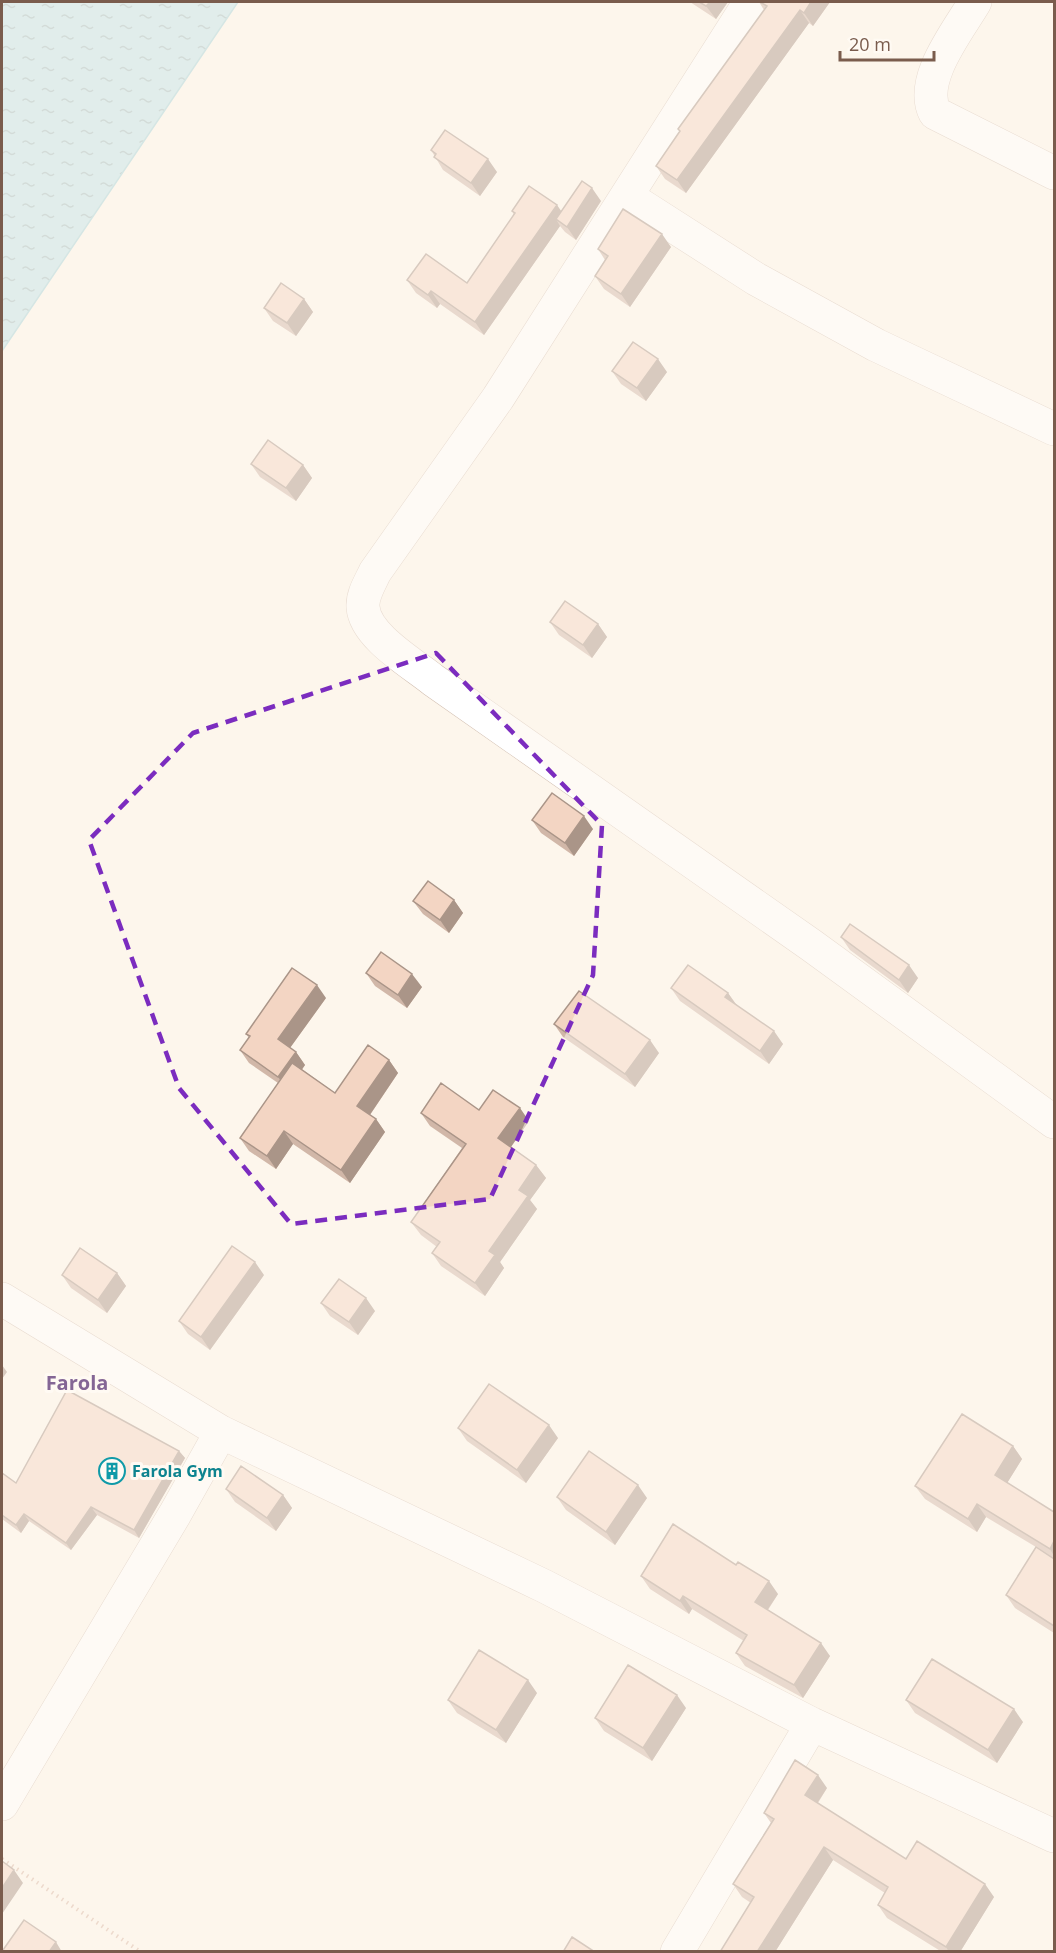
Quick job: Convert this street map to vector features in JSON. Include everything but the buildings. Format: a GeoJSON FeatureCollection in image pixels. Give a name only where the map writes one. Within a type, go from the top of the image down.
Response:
{"type":"FeatureCollection","features":[{"type":"Feature","properties":{"kind":"street"},"geometry":{"type":"LineString","coordinates":[[750,2],[498,398],[375,572],[364,594],[363,608],[374,634],[433,680],[811,945],[1054,1122]]}},
{"type":"Feature","properties":{"kind":"street"},"geometry":{"type":"LineString","coordinates":[[975,2],[937,69],[929,87],[929,102],[935,113],[1054,173]]}},
{"type":"Feature","properties":{"kind":"street"},"geometry":{"type":"LineString","coordinates":[[628,196],[756,279],[876,345],[1054,429]]}},
{"type":"Feature","properties":{"kind":"street"},"geometry":{"type":"LineString","coordinates":[[2,1299],[221,1432],[544,1586],[812,1724],[1054,1836]]}},
{"type":"Feature","properties":{"kind":"street"},"geometry":{"type":"LineString","coordinates":[[2,1804],[175,1514],[221,1432]]}},
{"type":"Feature","properties":{"kind":"street"},"geometry":{"type":"LineString","coordinates":[[677,1952],[812,1724]]}},
{"type":"Feature","properties":{"kind":"path"},"geometry":{"type":"LineString","coordinates":[[2,1859],[141,1952]]}},
{"type":"Feature","properties":{"kind":"highlighted area"},"geometry":{"type":"Polygon","coordinates":[[[436,653],[602,825],[593,975],[490,1199],[291,1224],[179,1088],[89,840],[193,733],[436,653]]]}},
{"type":"Feature","properties":{"kind":"water"},"geometry":{"type":"Polygon","coordinates":[[[2,2],[238,2],[2,351],[2,2]]]}},
{"type":"Feature","properties":{"kind":"place","name":"Farola Gym"},"geometry":{"type":"Point","coordinates":[112,1471]}},
{"type":"Feature","properties":{"kind":"district","name":"Farola"},"geometry":{"type":"Point","coordinates":[77,1383]}}]}
